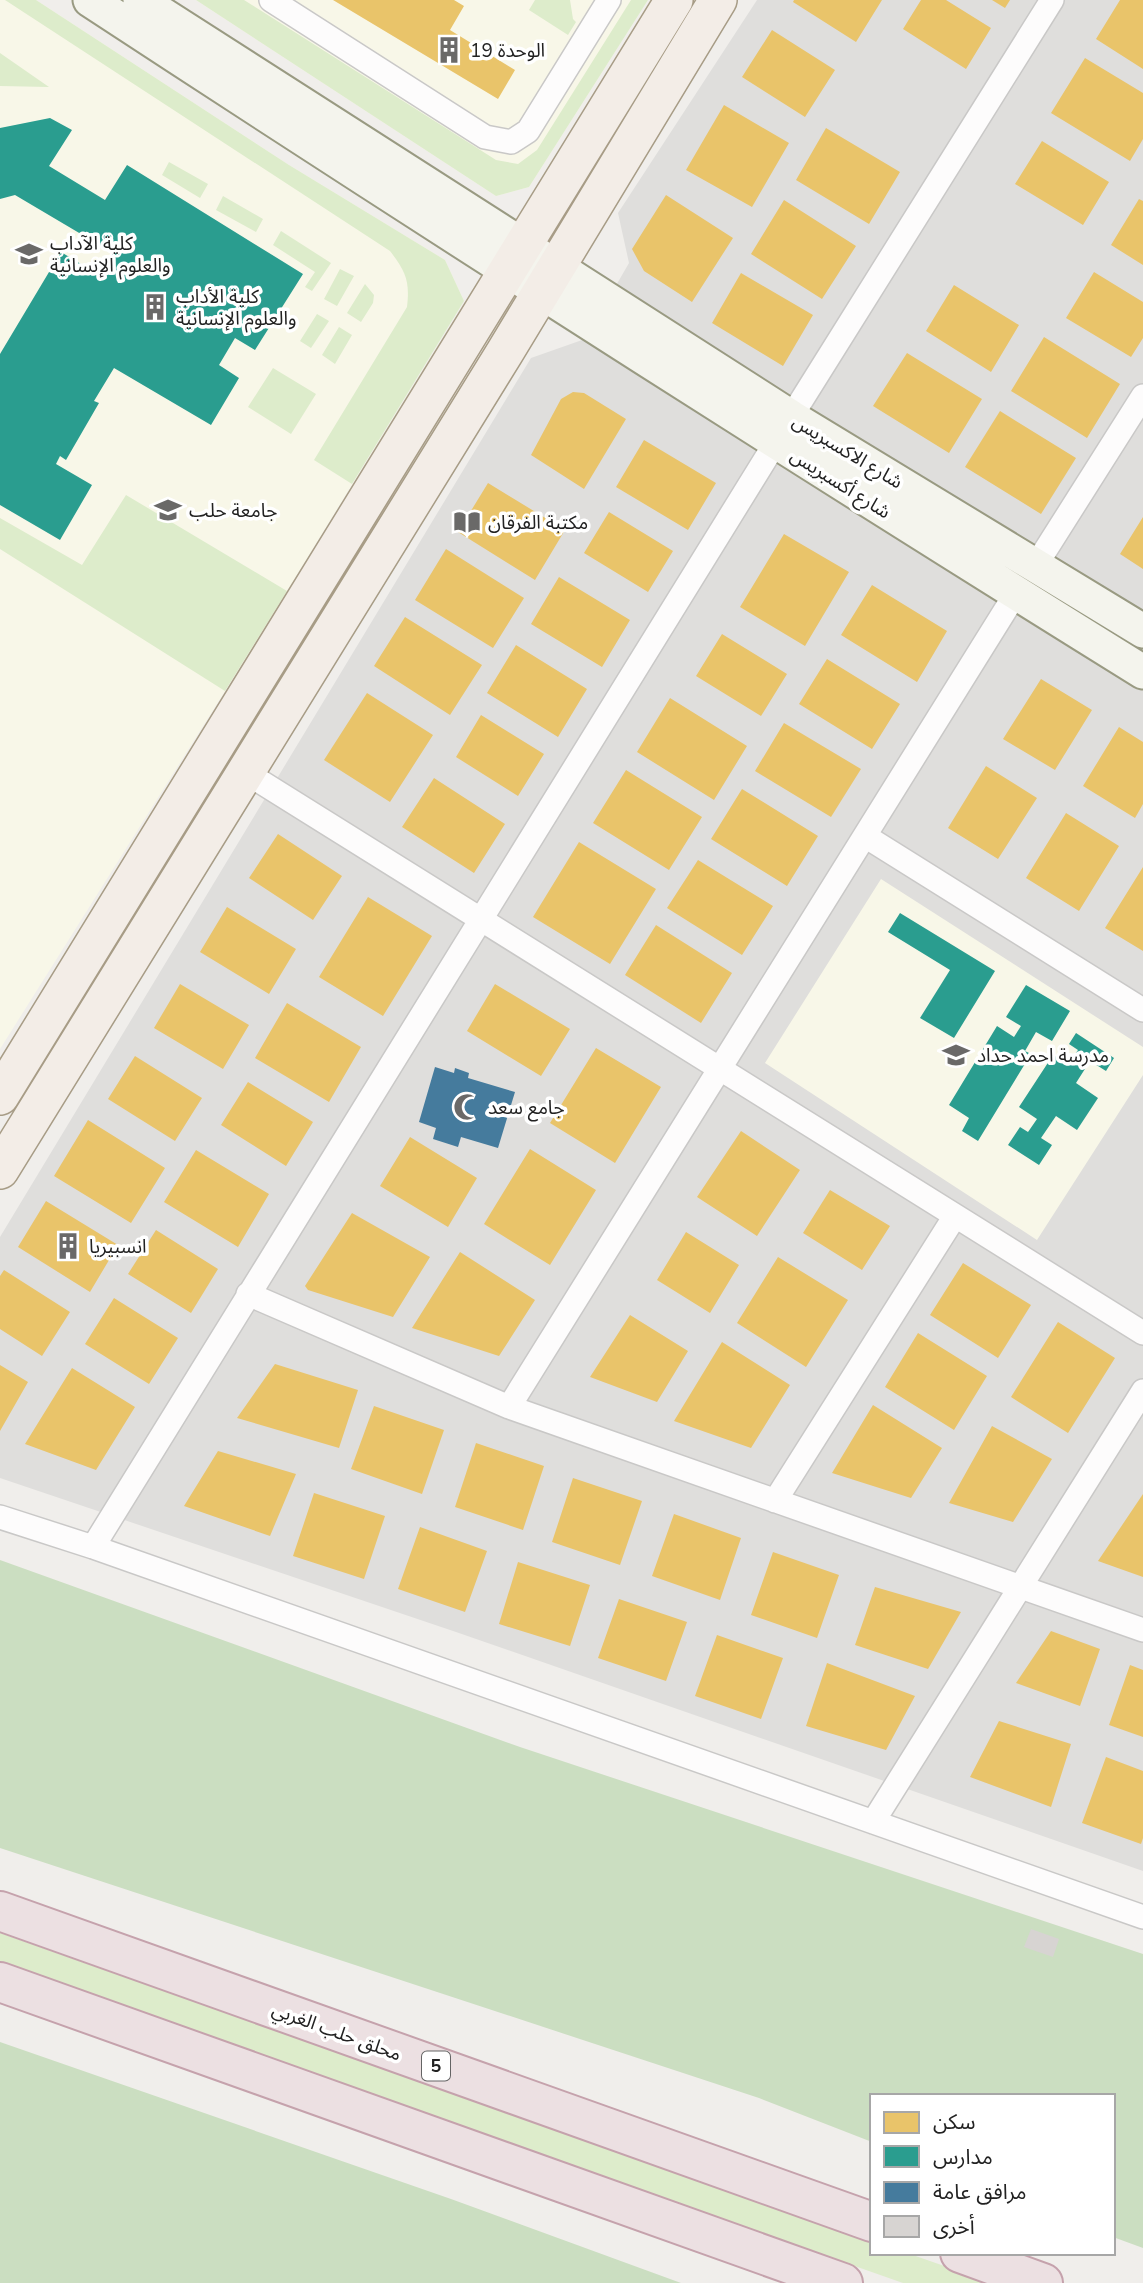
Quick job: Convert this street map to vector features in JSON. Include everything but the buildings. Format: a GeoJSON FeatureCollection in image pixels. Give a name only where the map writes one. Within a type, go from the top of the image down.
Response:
{"type":"FeatureCollection","features":[{"type":"Feature","properties":{"kind":"highway","name":"محلق حلب الغربي"},"geometry":{"type":"LineString","coordinates":[[0,1911],[870,2221]]}},
{"type":"Feature","properties":{"kind":"highway"},"geometry":{"type":"LineString","coordinates":[[0,1982],[843,2283]]}},
{"type":"Feature","properties":{"kind":"highway"},"geometry":{"type":"LineString","coordinates":[[966,2255],[1043,2283]]}},
{"type":"Feature","properties":{"kind":"main road"},"geometry":{"type":"LineString","coordinates":[[0,1097],[674,0]]}},
{"type":"Feature","properties":{"kind":"main road"},"geometry":{"type":"LineString","coordinates":[[0,1170],[550,278],[718,0]]}},
{"type":"Feature","properties":{"kind":"street"},"geometry":{"type":"LineString","coordinates":[[90,0],[462,243],[516,257]]}},
{"type":"Feature","properties":{"kind":"street"},"geometry":{"type":"LineString","coordinates":[[140,0],[516,257]]}},
{"type":"Feature","properties":{"kind":"street"},"geometry":{"type":"LineString","coordinates":[[271,0],[485,137],[511,142],[528,131],[608,0]]}},
{"type":"Feature","properties":{"kind":"street"},"geometry":{"type":"LineString","coordinates":[[93,1547],[1052,0]]}},
{"type":"Feature","properties":{"kind":"street","name":"شارع الاكسبريس"},"geometry":{"type":"LineString","coordinates":[[516,257],[784,429],[1036,565],[1143,631]]}},
{"type":"Feature","properties":{"kind":"street"},"geometry":{"type":"LineString","coordinates":[[1036,565],[1143,396]]}},
{"type":"Feature","properties":{"kind":"street","name":"شارع أكسبريس"},"geometry":{"type":"LineString","coordinates":[[784,429],[1016,593],[1143,672]]}},
{"type":"Feature","properties":{"kind":"street"},"geometry":{"type":"LineString","coordinates":[[509,1407],[1016,593]]}},
{"type":"Feature","properties":{"kind":"street"},"geometry":{"type":"LineString","coordinates":[[245,772],[1143,1333]]}},
{"type":"Feature","properties":{"kind":"street"},"geometry":{"type":"LineString","coordinates":[[865,836],[1143,1010]]}},
{"type":"Feature","properties":{"kind":"street"},"geometry":{"type":"LineString","coordinates":[[775,1501],[955,1216]]}},
{"type":"Feature","properties":{"kind":"street"},"geometry":{"type":"LineString","coordinates":[[248,1294],[509,1407],[1143,1630]]}},
{"type":"Feature","properties":{"kind":"street"},"geometry":{"type":"LineString","coordinates":[[873,1822],[1143,1391]]}},
{"type":"Feature","properties":{"kind":"street"},"geometry":{"type":"LineString","coordinates":[[0,1517],[93,1547],[1143,1917]]}},
{"type":"Feature","properties":{"kind":"shaded area","name":"جامعة حلب"},"geometry":{"type":"Polygon","coordinates":[[[0,0],[36,0],[289,165],[445,260],[464,301],[259,637],[0,1049],[0,0]]]}},
{"type":"Feature","properties":{"kind":"shaded area"},"geometry":{"type":"Polygon","coordinates":[[[196,0],[648,0],[529,187],[496,196],[196,0]]]}},
{"type":"Feature","properties":{"kind":"shaded area"},"geometry":{"type":"Polygon","coordinates":[[[757,0],[1143,0],[1143,1871],[456,1632],[0,1478],[0,1237],[531,358],[585,339],[629,263],[618,213],[757,0]]]}},
{"type":"Feature","properties":{"kind":"shaded area","name":"مدرسة احمد حداد"},"geometry":{"type":"Polygon","coordinates":[[[881,879],[1143,1047],[1143,1075],[1037,1240],[765,1063],[881,879]]]}},
{"type":"Feature","properties":{"kind":"green space"},"geometry":{"type":"Polygon","coordinates":[[[5,0],[36,0],[289,165],[445,260],[464,301],[352,484],[314,460],[407,307],[407,283],[390,251],[5,0]]]}},
{"type":"Feature","properties":{"kind":"green space"},"geometry":{"type":"Polygon","coordinates":[[[196,0],[244,0],[496,160],[518,164],[537,150],[631,0],[648,0],[529,187],[496,196],[196,0]]]}},
{"type":"Feature","properties":{"kind":"green space"},"geometry":{"type":"Polygon","coordinates":[[[535,0],[570,0],[573,19],[576,22],[568,35],[529,10],[535,0]]]}},
{"type":"Feature","properties":{"kind":"green space"},"geometry":{"type":"Polygon","coordinates":[[[0,53],[49,87],[0,86],[0,53]]]}},
{"type":"Feature","properties":{"kind":"green space"},"geometry":{"type":"Polygon","coordinates":[[[169,162],[208,184],[200,198],[162,175],[169,162]]]}},
{"type":"Feature","properties":{"kind":"green space"},"geometry":{"type":"Polygon","coordinates":[[[223,196],[263,219],[256,232],[216,210],[223,196]]]}},
{"type":"Feature","properties":{"kind":"green space"},"geometry":{"type":"Polygon","coordinates":[[[281,231],[331,263],[312,291],[305,287],[315,272],[273,245],[281,231]]]}},
{"type":"Feature","properties":{"kind":"green space"},"geometry":{"type":"Polygon","coordinates":[[[340,269],[354,276],[337,306],[324,299],[340,269]]]}},
{"type":"Feature","properties":{"kind":"green space"},"geometry":{"type":"Polygon","coordinates":[[[365,284],[374,295],[373,303],[361,322],[347,313],[365,284]]]}},
{"type":"Feature","properties":{"kind":"green space"},"geometry":{"type":"Polygon","coordinates":[[[317,314],[329,321],[311,348],[300,341],[317,314]]]}},
{"type":"Feature","properties":{"kind":"green space"},"geometry":{"type":"Polygon","coordinates":[[[339,327],[352,335],[335,364],[322,355],[339,327]]]}},
{"type":"Feature","properties":{"kind":"green space"},"geometry":{"type":"Polygon","coordinates":[[[273,368],[316,394],[291,434],[248,407],[273,368]]]}},
{"type":"Feature","properties":{"kind":"green space"},"geometry":{"type":"Polygon","coordinates":[[[126,495],[287,591],[225,691],[0,549],[0,518],[82,565],[126,495]]]}},
{"type":"Feature","properties":{"kind":"green space"},"geometry":{"type":"Polygon","coordinates":[[[0,1560],[520,1747],[1143,1954],[1143,2248],[1115,2238],[1115,2094],[870,2094],[870,2141],[759,2098],[0,1848],[0,1560]]]}},
{"type":"Feature","properties":{"kind":"green space"},"geometry":{"type":"Polygon","coordinates":[[[0,1933],[870,2240],[870,2255],[913,2255],[993,2283],[903,2283],[0,1966],[0,1933]]]}},
{"type":"Feature","properties":{"kind":"green space"},"geometry":{"type":"Polygon","coordinates":[[[0,2042],[451,2199],[681,2283],[0,2283],[0,2042]]]}},
{"type":"Feature","properties":{"kind":"place","name":"الوحدة 19"},"geometry":{"type":"Point","coordinates":[449,50]}},
{"type":"Feature","properties":{"kind":"place","name":"كلية الآداب والعلوم الإنسانية"},"geometry":{"type":"Point","coordinates":[29,254]}},
{"type":"Feature","properties":{"kind":"place","name":"كلية الأداب والعلوم الإنسانية"},"geometry":{"type":"Point","coordinates":[155,307]}},
{"type":"Feature","properties":{"kind":"place","name":"جامعة حلب"},"geometry":{"type":"Point","coordinates":[168,510]}},
{"type":"Feature","properties":{"kind":"place","name":"مكتبة الفرقان"},"geometry":{"type":"Point","coordinates":[467,522]}},
{"type":"Feature","properties":{"kind":"place","name":"مدرسة احمد حداد"},"geometry":{"type":"Point","coordinates":[956,1055]}},
{"type":"Feature","properties":{"kind":"place","name":"جامع سعد"},"geometry":{"type":"Point","coordinates":[467,1107]}},
{"type":"Feature","properties":{"kind":"place","name":"انسبيريا"},"geometry":{"type":"Point","coordinates":[68,1246]}}]}
